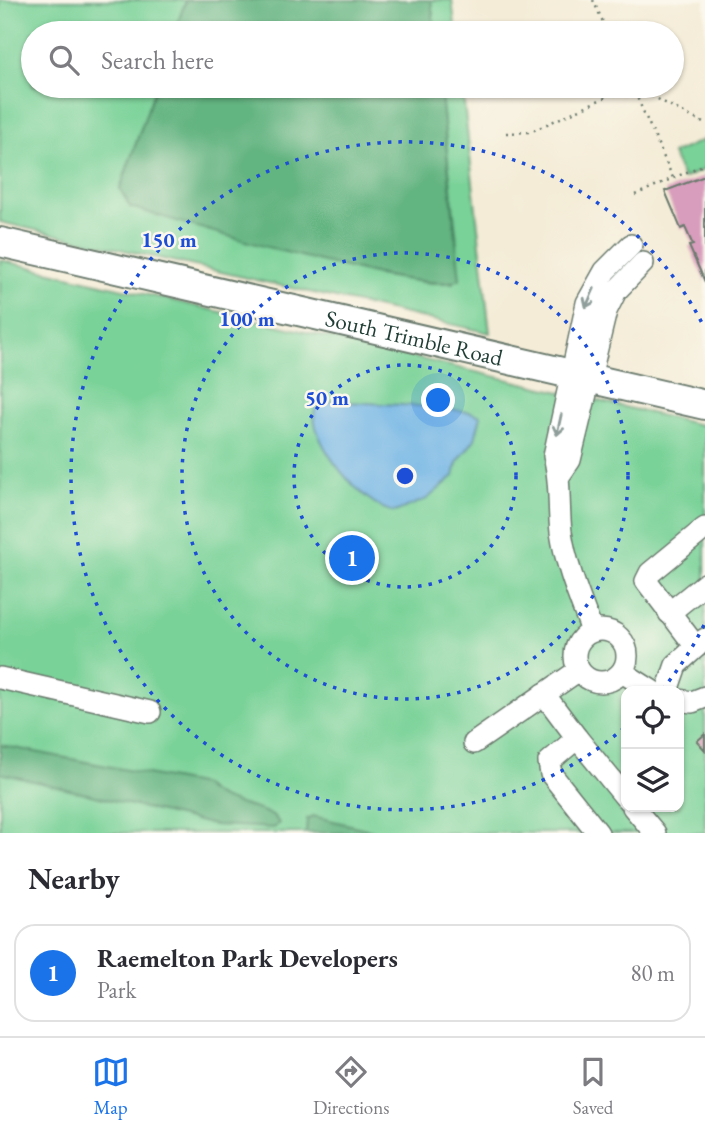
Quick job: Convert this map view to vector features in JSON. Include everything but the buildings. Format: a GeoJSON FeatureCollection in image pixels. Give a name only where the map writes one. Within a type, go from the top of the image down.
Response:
{"type":"FeatureCollection","features":[{"type":"Feature","properties":{"kind":"main road","name":"South Trimble Road"},"geometry":{"type":"LineString","coordinates":[[0,242],[705,405]]}},
{"type":"Feature","properties":{"kind":"street"},"geometry":{"type":"LineString","coordinates":[[592,631],[563,543],[559,475],[570,460],[579,376],[580,321],[593,290],[606,271],[631,245]]}},
{"type":"Feature","properties":{"kind":"street"},"geometry":{"type":"LineString","coordinates":[[579,376],[611,300],[643,263]]}},
{"type":"Feature","properties":{"kind":"street"},"geometry":{"type":"LineString","coordinates":[[669,686],[676,665],[700,643],[669,614],[646,581],[650,573],[705,528]]}},
{"type":"Feature","properties":{"kind":"street"},"geometry":{"type":"LineString","coordinates":[[669,614],[705,584]]}},
{"type":"Feature","properties":{"kind":"street"},"geometry":{"type":"LineString","coordinates":[[592,631],[609,631],[622,640],[628,656],[622,673],[608,682],[592,681],[579,670],[576,648],[592,631]]}},
{"type":"Feature","properties":{"kind":"street"},"geometry":{"type":"LineString","coordinates":[[474,743],[579,670]]}},
{"type":"Feature","properties":{"kind":"street"},"geometry":{"type":"LineString","coordinates":[[622,673],[644,686]]}},
{"type":"Feature","properties":{"kind":"street"},"geometry":{"type":"LineString","coordinates":[[0,678],[150,712]]}},
{"type":"Feature","properties":{"kind":"street"},"geometry":{"type":"LineString","coordinates":[[544,694],[621,792]]}},
{"type":"Feature","properties":{"kind":"street"},"geometry":{"type":"LineString","coordinates":[[684,701],[692,702],[705,697]]}},
{"type":"Feature","properties":{"kind":"street"},"geometry":{"type":"LineString","coordinates":[[577,738],[549,762],[548,768],[598,833]]}},
{"type":"Feature","properties":{"kind":"street"},"geometry":{"type":"LineString","coordinates":[[637,812],[655,833]]}},
{"type":"Feature","properties":{"kind":"path"},"geometry":{"type":"LineString","coordinates":[[593,0],[603,21]]}},
{"type":"Feature","properties":{"kind":"path"},"geometry":{"type":"LineString","coordinates":[[506,133],[530,132],[605,98]]}},
{"type":"Feature","properties":{"kind":"path"},"geometry":{"type":"LineString","coordinates":[[636,98],[673,178]]}},
{"type":"Feature","properties":{"kind":"path"},"geometry":{"type":"LineString","coordinates":[[654,98],[705,124]]}},
{"type":"Feature","properties":{"kind":"path"},"geometry":{"type":"LineString","coordinates":[[635,195],[705,164]]}},
{"type":"Feature","properties":{"kind":"green space"},"geometry":{"type":"Polygon","coordinates":[[[0,0],[186,0],[178,21],[21,21],[21,98],[152,98],[120,189],[208,230],[376,275],[429,283],[453,283],[457,241],[441,98],[463,98],[490,333],[0,222],[0,0]]]}},
{"type":"Feature","properties":{"kind":"green space"},"geometry":{"type":"Polygon","coordinates":[[[186,0],[431,0],[434,21],[178,21],[186,0]]]}},
{"type":"Feature","properties":{"kind":"green space"},"geometry":{"type":"Polygon","coordinates":[[[431,0],[452,0],[455,21],[434,21],[431,0]]]}},
{"type":"Feature","properties":{"kind":"green space"},"geometry":{"type":"Polygon","coordinates":[[[152,98],[441,98],[460,279],[438,283],[401,279],[301,256],[130,207],[120,189],[152,98]]]}},
{"type":"Feature","properties":{"kind":"green space"},"geometry":{"type":"Polygon","coordinates":[[[705,139],[705,169],[683,179],[672,154],[705,139]]]}},
{"type":"Feature","properties":{"kind":"green space"},"geometry":{"type":"Polygon","coordinates":[[[0,260],[705,426],[705,833],[0,833],[0,260]]]}},
{"type":"Feature","properties":{"kind":"green space"},"geometry":{"type":"Polygon","coordinates":[[[0,745],[203,785],[221,798],[266,813],[279,823],[274,828],[214,825],[0,773],[0,745]]]}},
{"type":"Feature","properties":{"kind":"green space"},"geometry":{"type":"Polygon","coordinates":[[[313,816],[376,833],[306,833],[307,819],[313,816]]]}},
{"type":"Feature","properties":{"kind":"water"},"geometry":{"type":"Polygon","coordinates":[[[330,401],[419,406],[470,412],[481,416],[475,439],[457,463],[454,476],[427,499],[395,512],[368,499],[340,471],[329,454],[315,422],[315,409],[330,401]]]}},
{"type":"Feature","properties":{"kind":"place","name":"Raemelton Park Developers"},"geometry":{"type":"Point","coordinates":[352,558]}}]}
